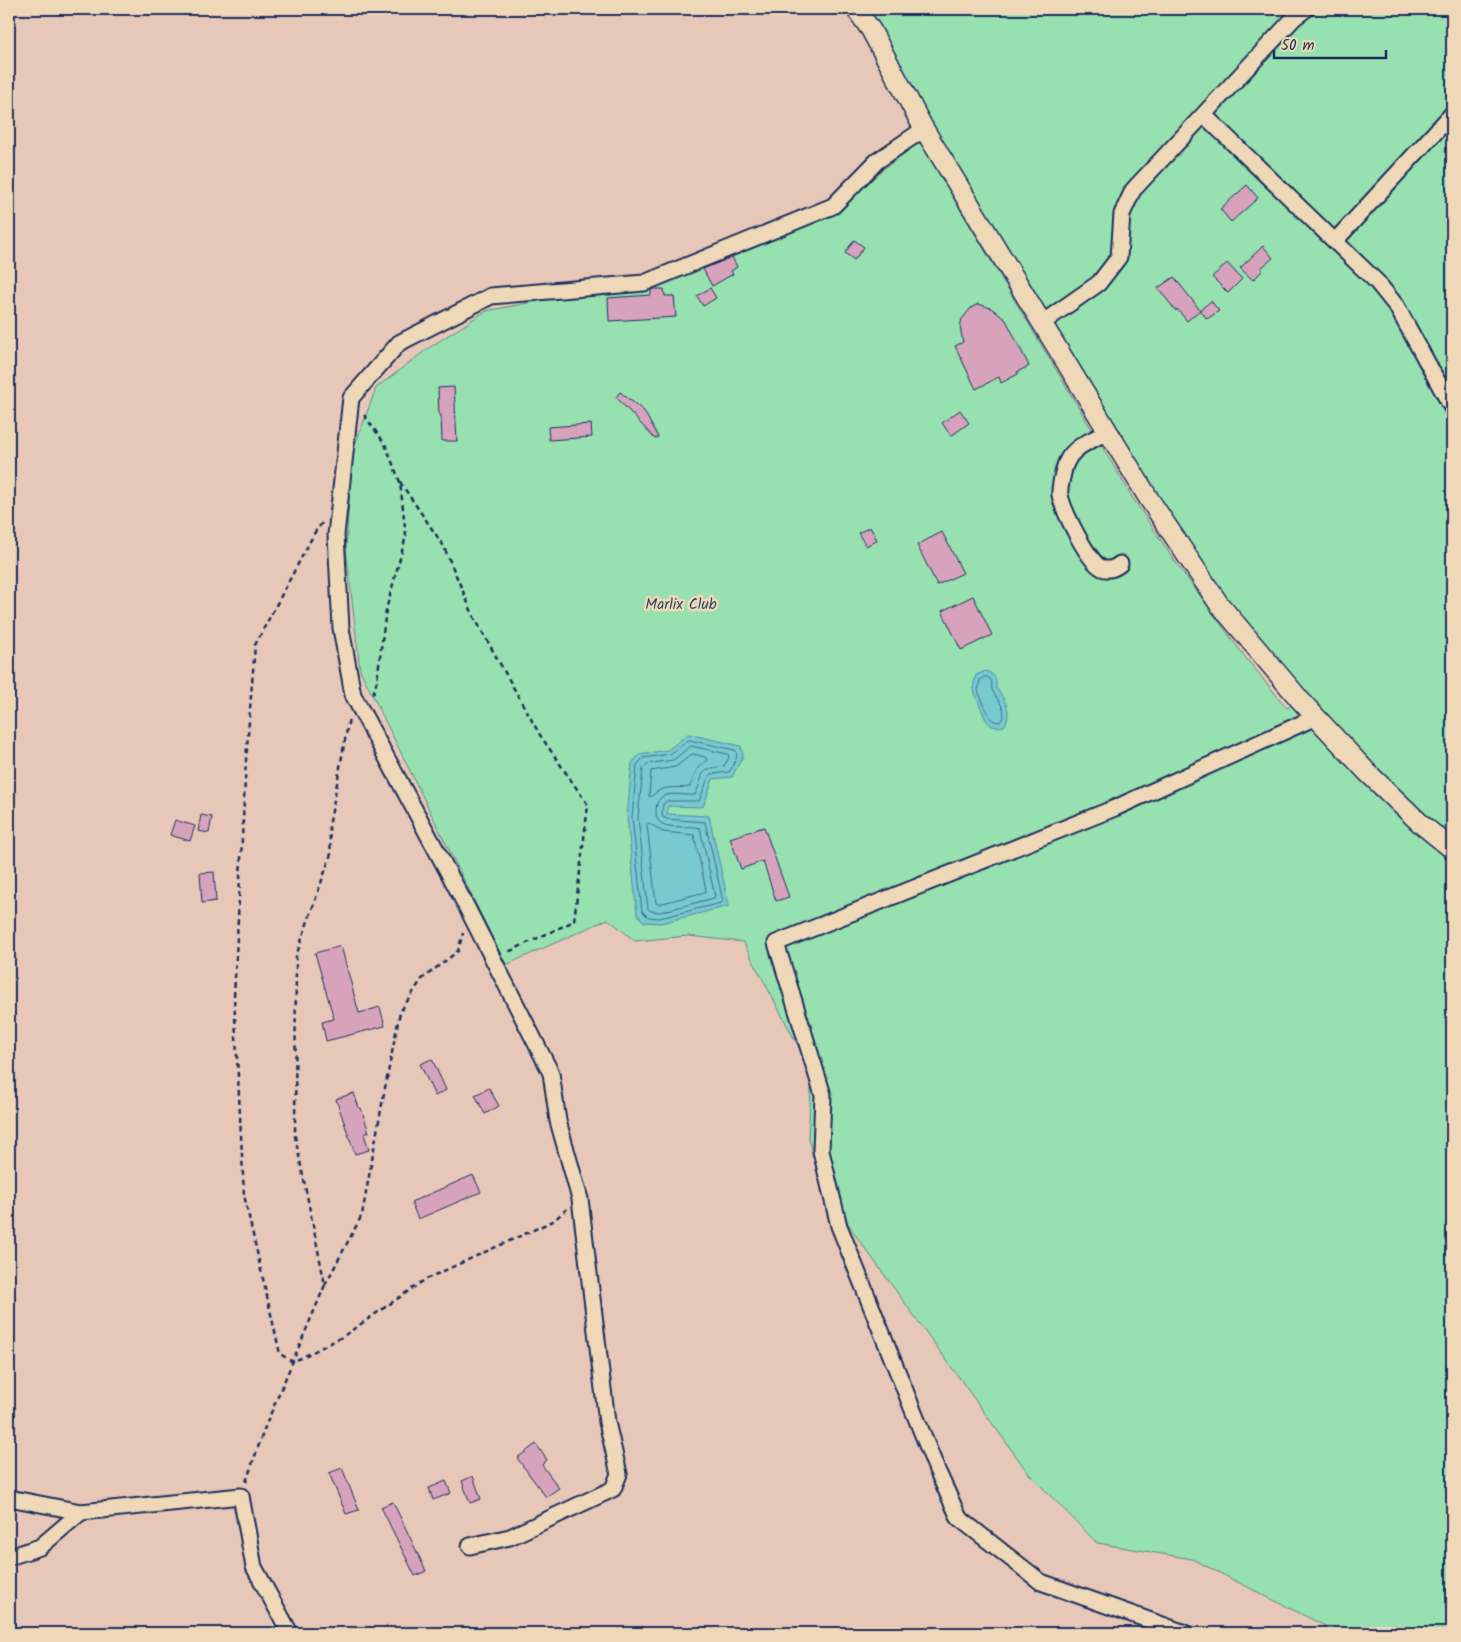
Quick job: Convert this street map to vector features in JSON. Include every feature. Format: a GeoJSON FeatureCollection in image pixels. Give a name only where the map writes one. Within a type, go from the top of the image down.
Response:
{"type":"FeatureCollection","features":[{"type":"Feature","properties":{"kind":"main road"},"geometry":{"type":"LineString","coordinates":[[856,9],[871,30],[924,129],[1108,432],[1149,499],[1220,604],[1271,667],[1367,772],[1420,823],[1452,849]]}},
{"type":"Feature","properties":{"kind":"street"},"geometry":{"type":"LineString","coordinates":[[1042,324],[1099,283],[1118,257],[1122,214],[1133,190],[1294,18],[1306,9]]}},
{"type":"Feature","properties":{"kind":"street"},"geometry":{"type":"LineString","coordinates":[[1335,241],[1452,114]]}},
{"type":"Feature","properties":{"kind":"street"},"geometry":{"type":"LineString","coordinates":[[1204,115],[1377,282],[1397,307],[1452,408]]}},
{"type":"Feature","properties":{"kind":"street"},"geometry":{"type":"LineString","coordinates":[[470,1546],[510,1537],[613,1490],[619,1474],[606,1422],[580,1199],[558,1121],[551,1073],[469,912],[353,694],[341,628],[336,535],[351,398],[398,343],[491,296],[644,283],[833,206],[877,161],[924,129]]}},
{"type":"Feature","properties":{"kind":"street"},"geometry":{"type":"LineString","coordinates":[[1108,432],[1078,449],[1067,461],[1060,493],[1065,513],[1092,561],[1103,569],[1113,569],[1120,564]]}},
{"type":"Feature","properties":{"kind":"street"},"geometry":{"type":"LineString","coordinates":[[1184,1633],[1041,1582],[959,1518],[937,1470],[839,1226],[821,1151],[823,1095],[776,943],[1116,808],[1316,717]]}},
{"type":"Feature","properties":{"kind":"street"},"geometry":{"type":"LineString","coordinates":[[9,1498],[81,1512],[241,1496],[254,1567],[290,1633]]}},
{"type":"Feature","properties":{"kind":"street"},"geometry":{"type":"LineString","coordinates":[[9,1557],[40,1547],[81,1512]]}},
{"type":"Feature","properties":{"kind":"path"},"geometry":{"type":"LineString","coordinates":[[351,398],[385,444],[400,482],[443,546],[474,617],[540,735],[588,805],[574,921],[493,959]]}},
{"type":"Feature","properties":{"kind":"path"},"geometry":{"type":"LineString","coordinates":[[366,719],[376,680],[386,610],[406,536],[400,482]]}},
{"type":"Feature","properties":{"kind":"path"},"geometry":{"type":"LineString","coordinates":[[292,1362],[280,1354],[244,1196],[235,987],[246,760],[255,645],[315,532],[325,519]]}},
{"type":"Feature","properties":{"kind":"path"},"geometry":{"type":"LineString","coordinates":[[324,1285],[295,1136],[296,956],[331,854],[329,827],[353,694]]}},
{"type":"Feature","properties":{"kind":"path"},"geometry":{"type":"LineString","coordinates":[[241,1496],[265,1427],[324,1285],[362,1215],[400,1012],[422,979],[458,950],[469,912]]}},
{"type":"Feature","properties":{"kind":"path"},"geometry":{"type":"LineString","coordinates":[[292,1362],[342,1337],[426,1279],[553,1221],[580,1199]]}},
{"type":"Feature","properties":{"kind":"green space","name":"Marlix Club"},"geometry":{"type":"Polygon","coordinates":[[[856,9],[1452,9],[1452,1633],[1339,1633],[1192,1559],[1097,1543],[1029,1474],[854,1233],[818,1176],[808,1137],[812,1072],[743,942],[688,936],[635,941],[608,919],[506,965],[360,670],[346,548],[352,453],[376,388],[430,347],[486,311],[549,299],[642,289],[814,220],[920,142],[1134,500],[1176,563],[1245,657],[1287,708],[1300,701],[1190,561],[856,9]]]}},
{"type":"Feature","properties":{"kind":"water"},"geometry":{"type":"Polygon","coordinates":[[[986,671],[995,677],[996,688],[1007,706],[1008,716],[1004,726],[994,726],[988,722],[975,694],[974,684],[976,675],[986,671]]]}},
{"type":"Feature","properties":{"kind":"water"},"geometry":{"type":"Polygon","coordinates":[[[688,734],[741,746],[743,756],[732,777],[713,779],[703,807],[668,806],[667,814],[709,816],[729,906],[661,923],[644,922],[637,914],[627,817],[632,763],[640,754],[668,750],[688,734]]]}},
{"type":"Feature","properties":{"kind":"building"},"geometry":{"type":"Polygon","coordinates":[[[1247,185],[1258,198],[1231,222],[1220,209],[1247,185]]]}},
{"type":"Feature","properties":{"kind":"building"},"geometry":{"type":"Polygon","coordinates":[[[854,240],[864,247],[854,260],[845,253],[854,240]]]}},
{"type":"Feature","properties":{"kind":"building"},"geometry":{"type":"Polygon","coordinates":[[[1263,246],[1273,258],[1261,268],[1263,270],[1253,280],[1240,268],[1263,246]]]}},
{"type":"Feature","properties":{"kind":"building"},"geometry":{"type":"Polygon","coordinates":[[[732,257],[737,267],[731,271],[733,274],[712,286],[703,269],[732,257]]]}},
{"type":"Feature","properties":{"kind":"building"},"geometry":{"type":"Polygon","coordinates":[[[1227,263],[1242,279],[1228,293],[1212,277],[1227,263]]]}},
{"type":"Feature","properties":{"kind":"building"},"geometry":{"type":"Polygon","coordinates":[[[1174,277],[1200,310],[1187,321],[1177,309],[1176,311],[1158,288],[1174,277]]]}},
{"type":"Feature","properties":{"kind":"building"},"geometry":{"type":"Polygon","coordinates":[[[710,288],[716,298],[703,306],[697,296],[710,288]]]}},
{"type":"Feature","properties":{"kind":"building"},"geometry":{"type":"Polygon","coordinates":[[[664,289],[665,296],[674,296],[676,317],[609,321],[608,298],[651,295],[651,290],[664,289]]]}},
{"type":"Feature","properties":{"kind":"building"},"geometry":{"type":"Polygon","coordinates":[[[1211,301],[1219,311],[1207,319],[1200,310],[1211,301]]]}},
{"type":"Feature","properties":{"kind":"building"},"geometry":{"type":"Polygon","coordinates":[[[978,304],[991,308],[1006,320],[1029,366],[1001,383],[999,377],[976,389],[955,346],[963,342],[960,327],[962,319],[971,308],[978,304]]]}},
{"type":"Feature","properties":{"kind":"building"},"geometry":{"type":"Polygon","coordinates":[[[454,387],[457,441],[442,441],[438,388],[454,387]]]}},
{"type":"Feature","properties":{"kind":"building"},"geometry":{"type":"Polygon","coordinates":[[[620,392],[644,411],[658,437],[655,439],[616,397],[620,392]]]}},
{"type":"Feature","properties":{"kind":"building"},"geometry":{"type":"Polygon","coordinates":[[[960,410],[969,423],[951,436],[942,423],[960,410]]]}},
{"type":"Feature","properties":{"kind":"building"},"geometry":{"type":"Polygon","coordinates":[[[591,424],[592,437],[549,440],[548,427],[591,424]]]}},
{"type":"Feature","properties":{"kind":"building"},"geometry":{"type":"Polygon","coordinates":[[[870,527],[877,540],[866,546],[858,533],[870,527]]]}},
{"type":"Feature","properties":{"kind":"building"},"geometry":{"type":"Polygon","coordinates":[[[942,532],[963,573],[937,585],[917,545],[942,532]]]}},
{"type":"Feature","properties":{"kind":"building"},"geometry":{"type":"Polygon","coordinates":[[[973,596],[992,635],[961,650],[942,611],[973,596]]]}},
{"type":"Feature","properties":{"kind":"building"},"geometry":{"type":"Polygon","coordinates":[[[201,815],[212,817],[209,833],[198,831],[201,815]]]}},
{"type":"Feature","properties":{"kind":"building"},"geometry":{"type":"Polygon","coordinates":[[[175,820],[195,826],[190,841],[170,835],[175,820]]]}},
{"type":"Feature","properties":{"kind":"building"},"geometry":{"type":"Polygon","coordinates":[[[764,827],[789,897],[776,901],[763,861],[741,869],[730,838],[764,827]]]}},
{"type":"Feature","properties":{"kind":"building"},"geometry":{"type":"Polygon","coordinates":[[[214,872],[216,901],[202,903],[200,873],[214,872]]]}},
{"type":"Feature","properties":{"kind":"building"},"geometry":{"type":"Polygon","coordinates":[[[341,946],[359,1013],[380,1007],[385,1026],[326,1041],[322,1022],[334,1019],[315,953],[341,946]]]}},
{"type":"Feature","properties":{"kind":"building"},"geometry":{"type":"Polygon","coordinates":[[[432,1059],[446,1090],[435,1096],[420,1064],[432,1059]]]}},
{"type":"Feature","properties":{"kind":"building"},"geometry":{"type":"Polygon","coordinates":[[[489,1088],[499,1106],[485,1114],[475,1095],[489,1088]]]}},
{"type":"Feature","properties":{"kind":"building"},"geometry":{"type":"Polygon","coordinates":[[[354,1093],[369,1132],[364,1134],[369,1150],[355,1154],[336,1099],[354,1093]]]}},
{"type":"Feature","properties":{"kind":"building"},"geometry":{"type":"Polygon","coordinates":[[[473,1175],[481,1192],[418,1219],[411,1202],[473,1175]]]}},
{"type":"Feature","properties":{"kind":"building"},"geometry":{"type":"Polygon","coordinates":[[[536,1444],[547,1460],[542,1465],[559,1488],[546,1497],[517,1458],[536,1444]]]}},
{"type":"Feature","properties":{"kind":"building"},"geometry":{"type":"Polygon","coordinates":[[[342,1468],[359,1510],[346,1514],[329,1473],[342,1468]]]}},
{"type":"Feature","properties":{"kind":"building"},"geometry":{"type":"Polygon","coordinates":[[[473,1476],[481,1499],[470,1503],[462,1481],[473,1476]]]}},
{"type":"Feature","properties":{"kind":"building"},"geometry":{"type":"Polygon","coordinates":[[[446,1481],[451,1493],[433,1500],[429,1488],[446,1481]]]}},
{"type":"Feature","properties":{"kind":"building"},"geometry":{"type":"Polygon","coordinates":[[[393,1502],[426,1571],[415,1576],[381,1507],[393,1502]]]}}]}
